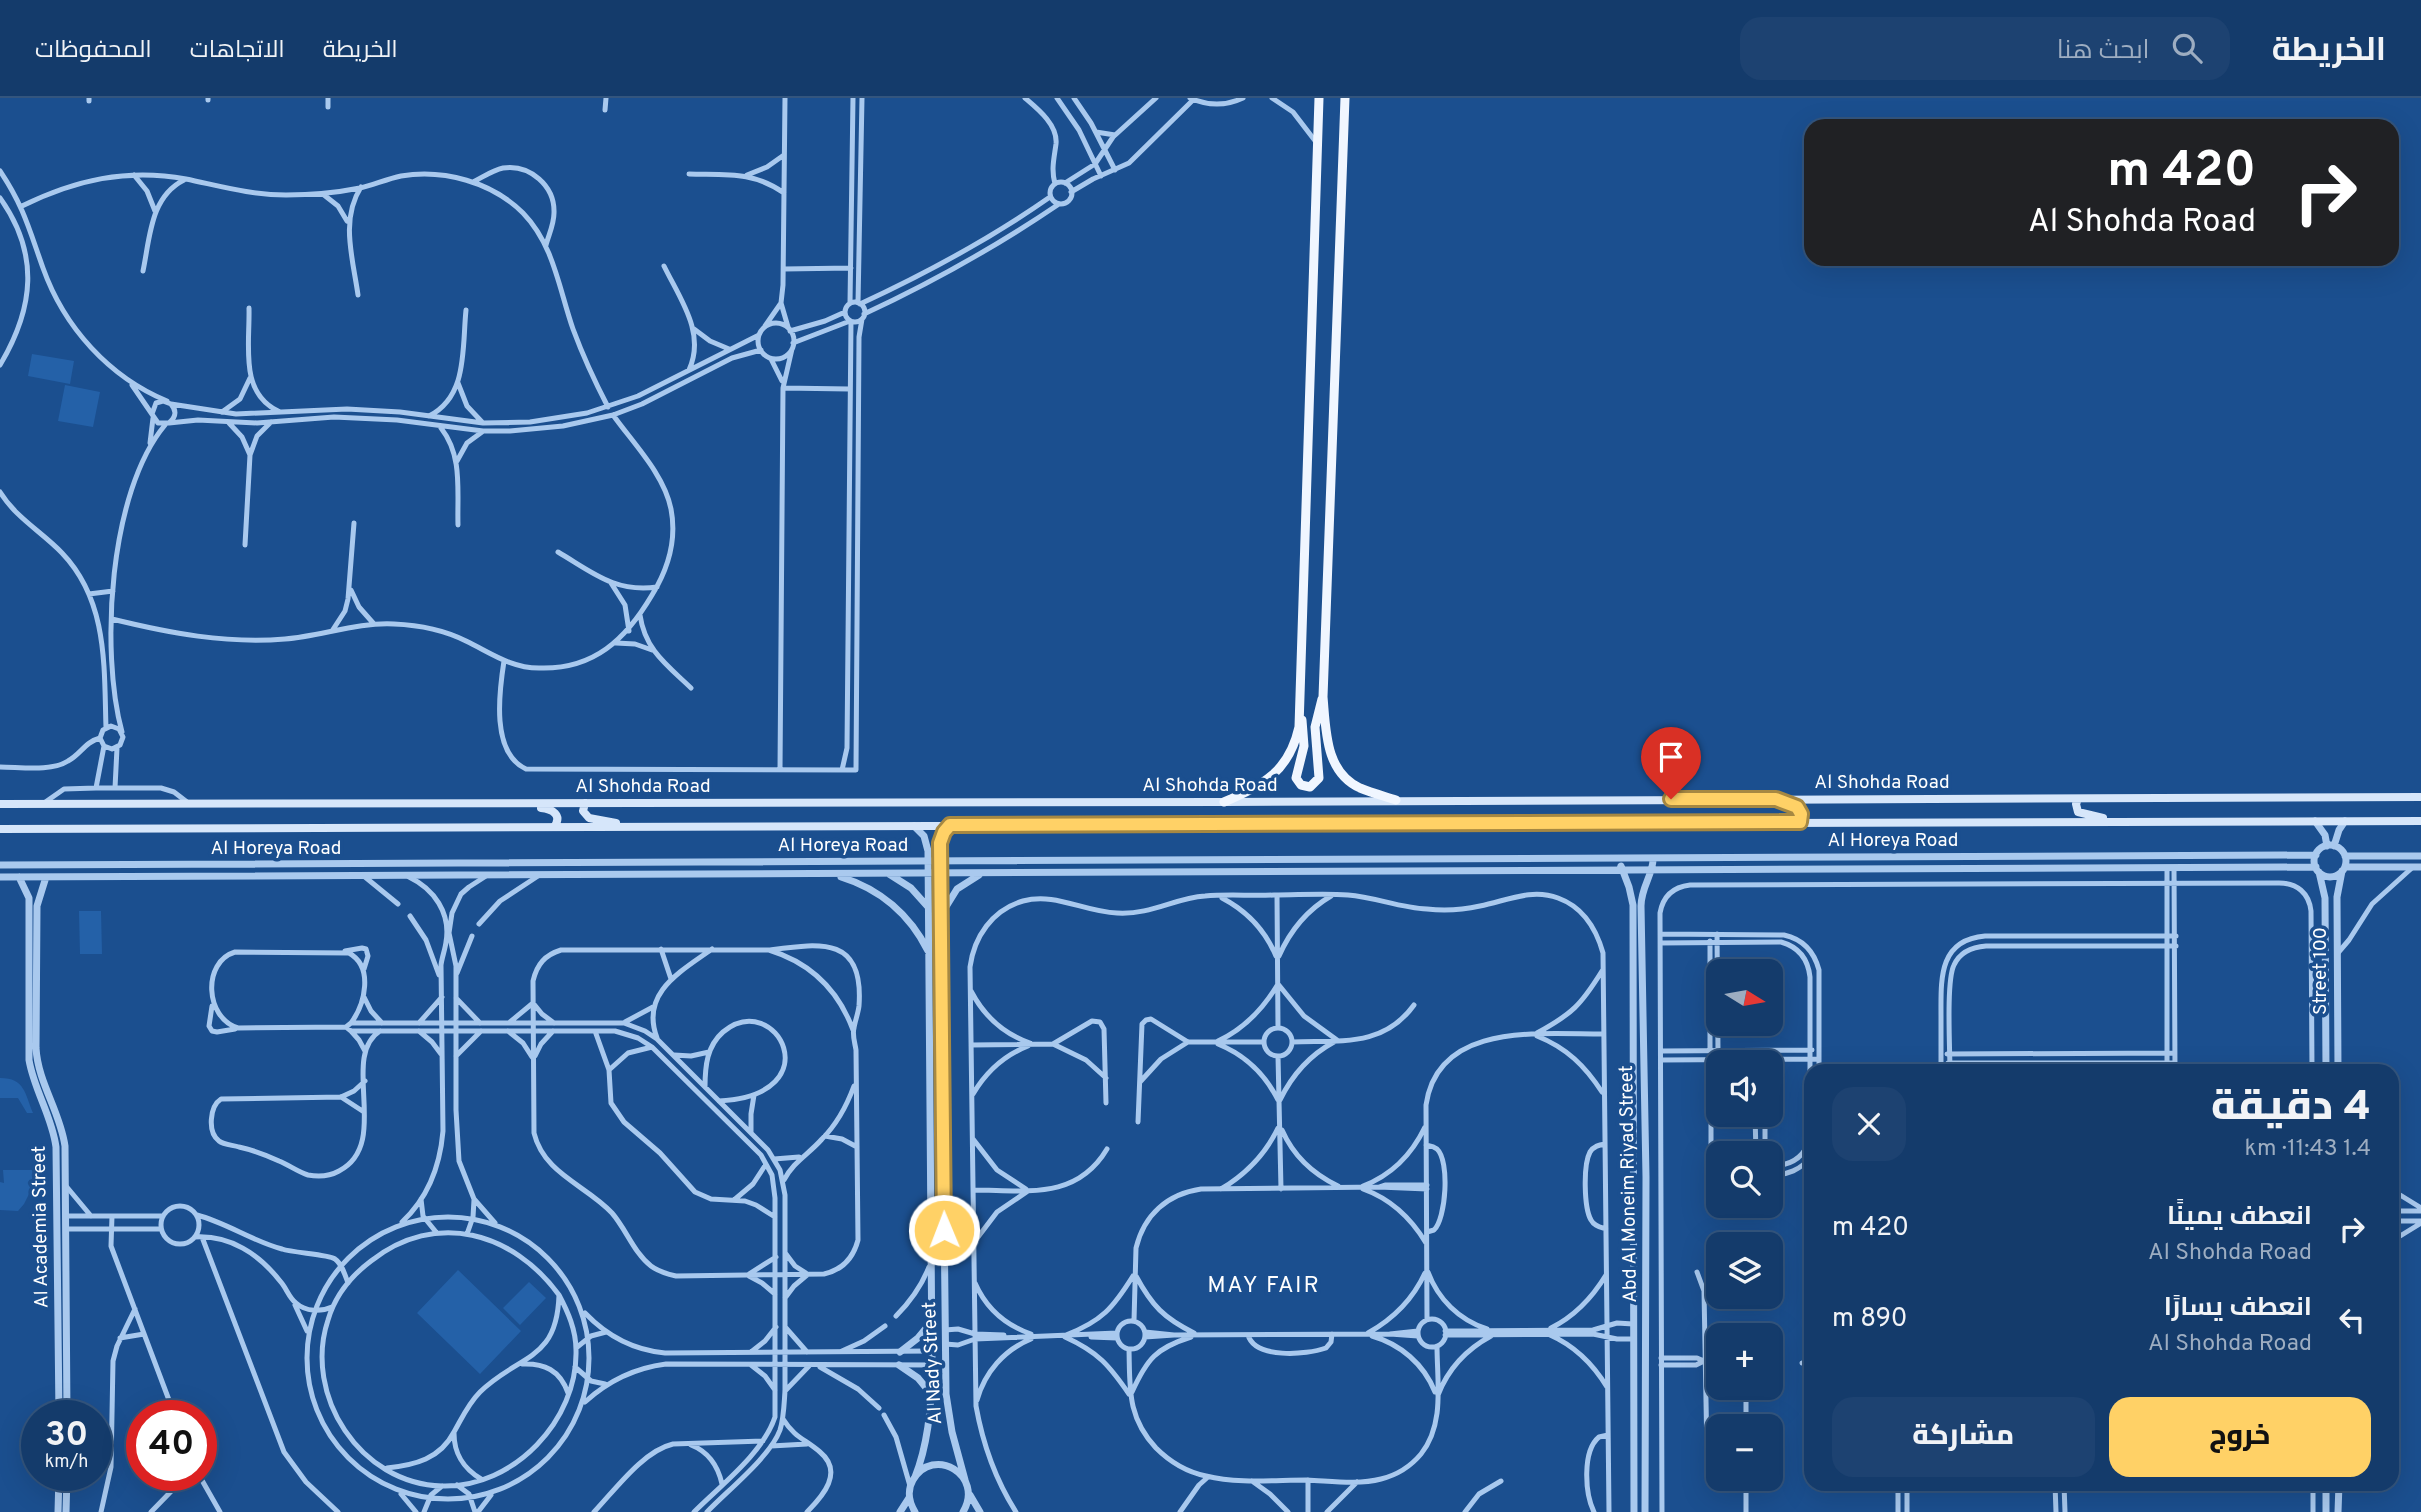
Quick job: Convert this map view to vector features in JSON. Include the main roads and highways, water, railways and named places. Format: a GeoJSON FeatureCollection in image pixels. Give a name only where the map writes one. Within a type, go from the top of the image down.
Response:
{"type":"FeatureCollection","features":[{"type":"Feature","properties":{"kind":"main road"},"geometry":{"type":"LineString","coordinates":[[1224,802],[1259,786],[1278,771],[1292,751],[1300,715],[1319,98]]}},
{"type":"Feature","properties":{"kind":"main road"},"geometry":{"type":"LineString","coordinates":[[1345,98],[1323,697],[1329,748],[1339,772],[1359,788],[1396,800]]}},
{"type":"Feature","properties":{"kind":"main road"},"geometry":{"type":"LineString","coordinates":[[1300,715],[1305,740],[1296,778],[1301,785],[1310,787],[1319,778],[1315,726],[1323,697]]}},
{"type":"Feature","properties":{"kind":"main road","name":"Al Shohda Road"},"geometry":{"type":"LineString","coordinates":[[0,804],[2421,797]]}},
{"type":"Feature","properties":{"kind":"main road"},"geometry":{"type":"LineString","coordinates":[[1776,799],[1797,807],[1801,814],[1800,822]]}},
{"type":"Feature","properties":{"kind":"main road"},"geometry":{"type":"LineString","coordinates":[[2078,799],[2076,807],[2080,813],[2111,821]]}},
{"type":"Feature","properties":{"kind":"main road"},"geometry":{"type":"LineString","coordinates":[[585,803],[583,808],[586,816],[623,827]]}},
{"type":"Feature","properties":{"kind":"main road"},"geometry":{"type":"LineString","coordinates":[[526,804],[555,811],[558,821],[554,827]]}},
{"type":"Feature","properties":{"kind":"main road","name":"Al Shohda Road"},"geometry":{"type":"LineString","coordinates":[[0,829],[2421,821]]}},
{"type":"Feature","properties":{"kind":"district","name":"MAY FAIR"},"geometry":{"type":"Point","coordinates":[1264,1286]}}]}
